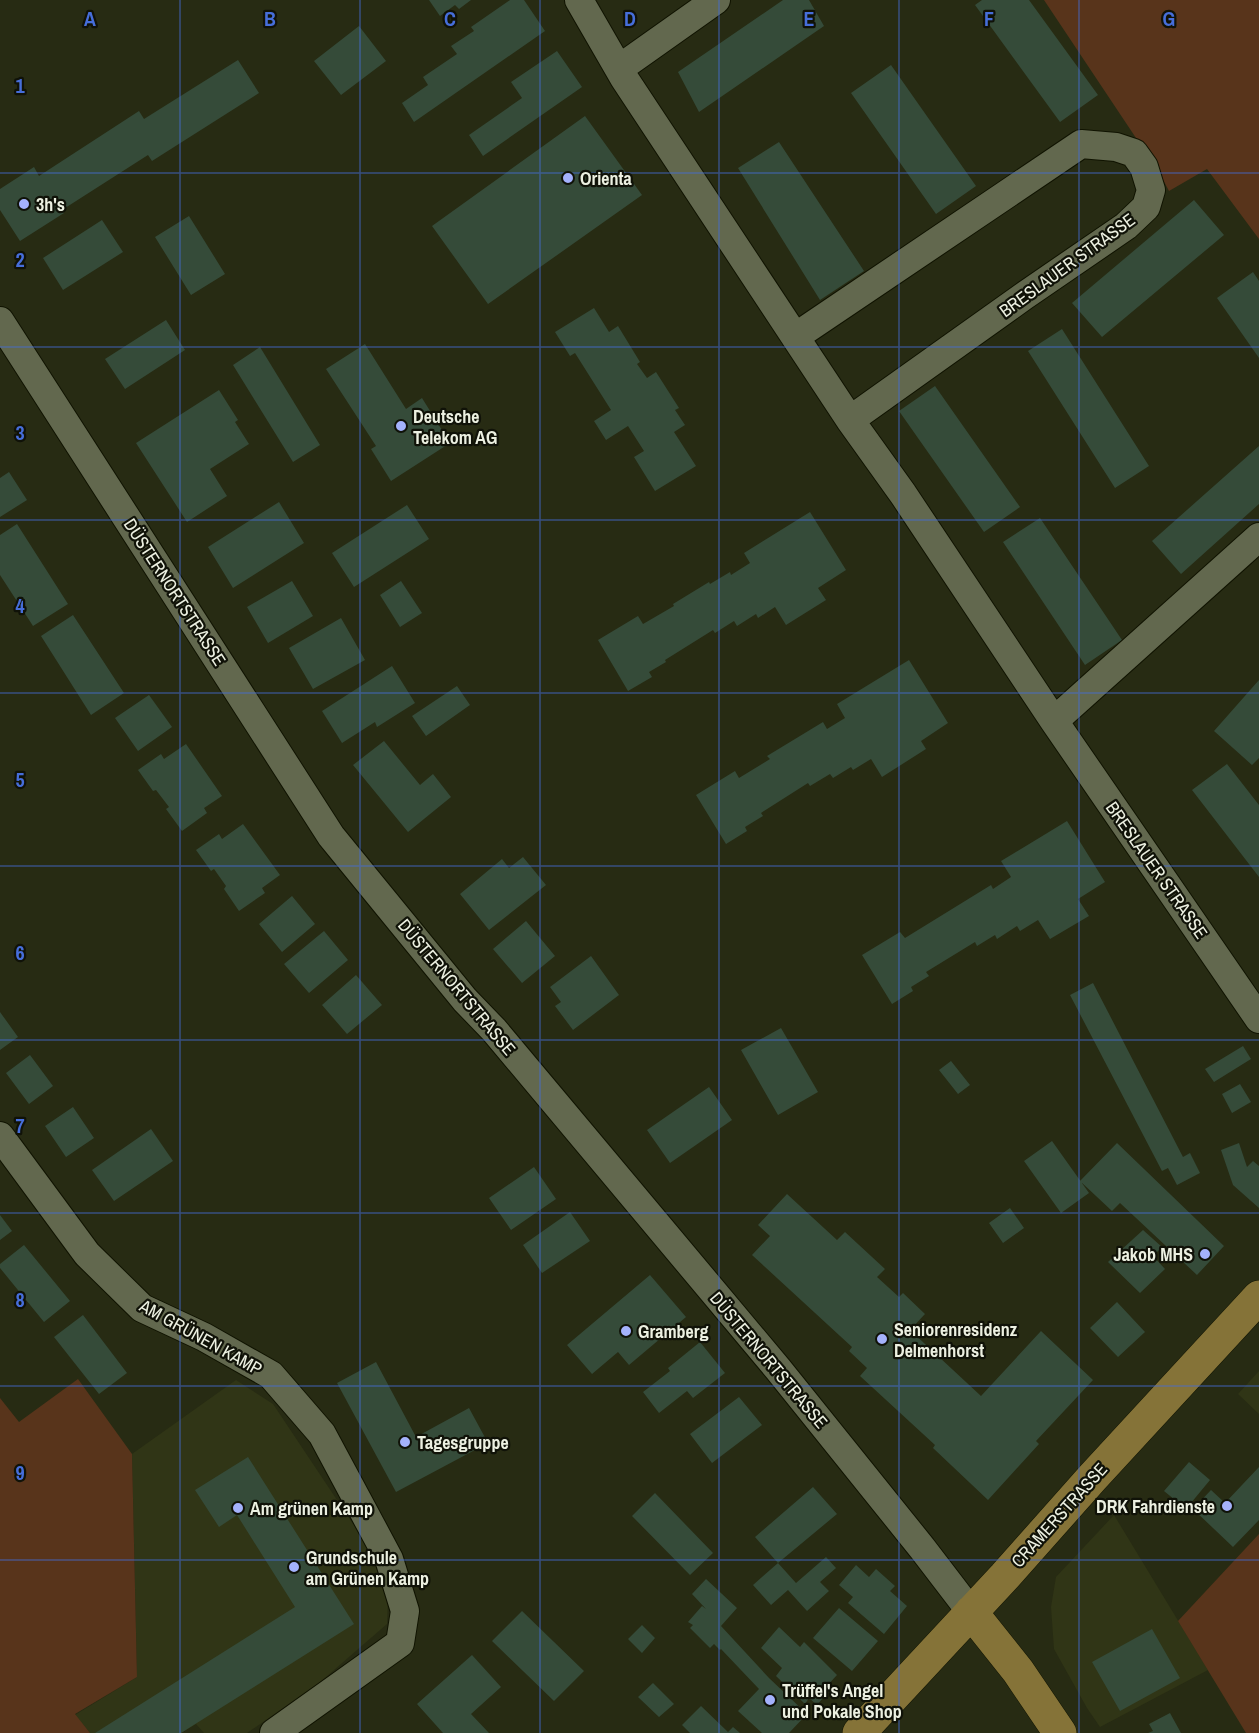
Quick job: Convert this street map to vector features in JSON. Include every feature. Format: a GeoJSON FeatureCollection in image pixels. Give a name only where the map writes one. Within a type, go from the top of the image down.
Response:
{"type":"FeatureCollection","features":[{"type":"Feature","properties":{"kind":"main road","name":"CRAMERSTRASSE"},"geometry":{"type":"LineString","coordinates":[[859,1733],[1259,1297]]}},
{"type":"Feature","properties":{"kind":"main road"},"geometry":{"type":"LineString","coordinates":[[971,1612],[1018,1671],[1060,1733]]}},
{"type":"Feature","properties":{"kind":"street","name":"BRESLAUER STRASSE"},"geometry":{"type":"LineString","coordinates":[[579,0],[624,78],[850,420],[1259,1019]]}},
{"type":"Feature","properties":{"kind":"street"},"geometry":{"type":"LineString","coordinates":[[620,68],[716,0]]}},
{"type":"Feature","properties":{"kind":"street","name":"BRESLAUER STRASSE"},"geometry":{"type":"LineString","coordinates":[[795,337],[1081,144],[1116,147],[1134,153],[1144,167],[1151,190],[1146,207],[1126,226],[850,420]]}},
{"type":"Feature","properties":{"kind":"street","name":"DÜSTERNORTSTRASSE"},"geometry":{"type":"LineString","coordinates":[[0,321],[331,836],[465,999],[494,1030],[778,1370],[928,1555],[971,1612]]}},
{"type":"Feature","properties":{"kind":"street"},"geometry":{"type":"LineString","coordinates":[[1054,721],[1259,537]]}},
{"type":"Feature","properties":{"kind":"street","name":"AM GRÜNEN KAMP"},"geometry":{"type":"LineString","coordinates":[[0,1136],[87,1254],[142,1308],[204,1336],[272,1375],[322,1434],[389,1559],[405,1611],[400,1643],[274,1733]]}},
{"type":"Feature","properties":{"kind":"shaded area"},"geometry":{"type":"Polygon","coordinates":[[[1044,0],[1259,0],[1259,239],[1207,169],[1169,191],[1044,0]]]}},
{"type":"Feature","properties":{"kind":"shaded area"},"geometry":{"type":"Polygon","coordinates":[[[1259,1371],[1259,1414],[1238,1394],[1259,1371]]]}},
{"type":"Feature","properties":{"kind":"shaded area"},"geometry":{"type":"Polygon","coordinates":[[[78,1379],[132,1454],[137,1677],[75,1714],[90,1733],[0,1733],[0,1398],[19,1422],[78,1379]]]}},
{"type":"Feature","properties":{"kind":"shaded area","name":"Am grünen Kamp"},"geometry":{"type":"Polygon","coordinates":[[[236,1380],[273,1404],[379,1563],[388,1598],[387,1624],[319,1683],[247,1733],[204,1733],[196,1724],[181,1733],[90,1733],[75,1715],[137,1677],[132,1454],[236,1380]]]}},
{"type":"Feature","properties":{"kind":"shaded area"},"geometry":{"type":"Polygon","coordinates":[[[1114,1515],[1208,1670],[1100,1727],[1054,1649],[1051,1607],[1056,1577],[1114,1515]]]}},
{"type":"Feature","properties":{"kind":"shaded area"},"geometry":{"type":"Polygon","coordinates":[[[1259,1534],[1259,1733],[1246,1733],[1178,1621],[1259,1534]]]}},
{"type":"Feature","properties":{"kind":"building"},"geometry":{"type":"Polygon","coordinates":[[[429,0],[471,0],[459,9],[455,5],[440,16],[429,0]]]}},
{"type":"Feature","properties":{"kind":"building"},"geometry":{"type":"Polygon","coordinates":[[[510,0],[524,0],[545,31],[414,122],[402,103],[428,85],[423,77],[457,54],[451,46],[474,31],[471,27],[510,0]]]}},
{"type":"Feature","properties":{"kind":"building"},"geometry":{"type":"Polygon","coordinates":[[[783,0],[809,0],[824,26],[699,112],[678,72],[783,0]]]}},
{"type":"Feature","properties":{"kind":"building"},"geometry":{"type":"Polygon","coordinates":[[[982,0],[1029,0],[1098,95],[1060,122],[975,5],[982,0]]]}},
{"type":"Feature","properties":{"kind":"building"},"geometry":{"type":"Polygon","coordinates":[[[359,26],[386,61],[341,95],[314,61],[359,26]]]}},
{"type":"Feature","properties":{"kind":"building"},"geometry":{"type":"Polygon","coordinates":[[[557,51],[582,87],[483,156],[469,135],[522,98],[511,82],[557,51]]]}},
{"type":"Feature","properties":{"kind":"building"},"geometry":{"type":"Polygon","coordinates":[[[238,60],[259,93],[152,161],[148,155],[62,210],[64,213],[20,241],[0,210],[0,189],[34,167],[39,176],[139,111],[144,119],[238,60]]]}},
{"type":"Feature","properties":{"kind":"building"},"geometry":{"type":"Polygon","coordinates":[[[891,65],[976,186],[936,214],[851,93],[891,65]]]}},
{"type":"Feature","properties":{"kind":"building"},"geometry":{"type":"Polygon","coordinates":[[[585,116],[642,195],[488,304],[432,226],[585,116]]]}},
{"type":"Feature","properties":{"kind":"building"},"geometry":{"type":"Polygon","coordinates":[[[779,142],[864,271],[820,300],[738,168],[779,142]]]}},
{"type":"Feature","properties":{"kind":"building"},"geometry":{"type":"Polygon","coordinates":[[[1194,200],[1224,235],[1102,337],[1072,303],[1194,200]]]}},
{"type":"Feature","properties":{"kind":"building"},"geometry":{"type":"Polygon","coordinates":[[[189,216],[225,274],[191,295],[155,237],[189,216]]]}},
{"type":"Feature","properties":{"kind":"building"},"geometry":{"type":"Polygon","coordinates":[[[102,220],[123,252],[63,290],[43,258],[102,220]]]}},
{"type":"Feature","properties":{"kind":"building"},"geometry":{"type":"Polygon","coordinates":[[[1253,272],[1259,281],[1259,358],[1217,298],[1253,272]]]}},
{"type":"Feature","properties":{"kind":"building"},"geometry":{"type":"Polygon","coordinates":[[[594,308],[609,332],[618,326],[640,362],[637,364],[647,378],[656,372],[679,408],[675,410],[685,425],[674,432],[696,466],[655,491],[634,457],[644,451],[628,426],[606,440],[594,421],[611,410],[575,353],[570,356],[555,332],[594,308]]]}},
{"type":"Feature","properties":{"kind":"building"},"geometry":{"type":"Polygon","coordinates":[[[166,320],[185,350],[125,389],[105,359],[166,320]]]}},
{"type":"Feature","properties":{"kind":"building"},"geometry":{"type":"Polygon","coordinates":[[[1062,329],[1149,466],[1115,488],[1028,351],[1062,329]]]}},
{"type":"Feature","properties":{"kind":"building","name":"Deutsche Telekom AG"},"geometry":{"type":"Polygon","coordinates":[[[365,344],[406,409],[422,398],[450,443],[391,481],[371,449],[376,446],[326,369],[365,344]]]}},
{"type":"Feature","properties":{"kind":"building"},"geometry":{"type":"Polygon","coordinates":[[[260,347],[320,445],[293,462],[233,365],[260,347]]]}},
{"type":"Feature","properties":{"kind":"building"},"geometry":{"type":"Polygon","coordinates":[[[935,386],[1020,507],[984,532],[899,411],[935,386]]]}},
{"type":"Feature","properties":{"kind":"building"},"geometry":{"type":"Polygon","coordinates":[[[219,390],[238,420],[235,422],[249,444],[210,469],[227,496],[187,522],[136,443],[219,390]]]}},
{"type":"Feature","properties":{"kind":"building"},"geometry":{"type":"Polygon","coordinates":[[[1259,446],[1259,504],[1181,574],[1152,541],[1259,446]]]}},
{"type":"Feature","properties":{"kind":"building"},"geometry":{"type":"Polygon","coordinates":[[[9,472],[27,500],[0,517],[0,478],[9,472]]]}},
{"type":"Feature","properties":{"kind":"building"},"geometry":{"type":"Polygon","coordinates":[[[279,502],[304,543],[233,588],[208,547],[279,502]]]}},
{"type":"Feature","properties":{"kind":"building"},"geometry":{"type":"Polygon","coordinates":[[[407,505],[429,539],[354,587],[332,553],[407,505]]]}},
{"type":"Feature","properties":{"kind":"building"},"geometry":{"type":"Polygon","coordinates":[[[810,512],[846,570],[818,588],[826,600],[786,625],[775,607],[758,618],[756,614],[737,626],[734,621],[715,633],[713,630],[665,660],[666,662],[649,672],[652,677],[628,691],[598,640],[638,616],[643,624],[709,582],[710,584],[730,572],[731,575],[750,563],[744,553],[810,512]]]}},
{"type":"Feature","properties":{"kind":"building"},"geometry":{"type":"Polygon","coordinates":[[[1040,518],[1122,640],[1085,665],[1003,542],[1040,518]]]}},
{"type":"Feature","properties":{"kind":"building"},"geometry":{"type":"Polygon","coordinates":[[[17,524],[68,604],[33,626],[0,575],[0,535],[17,524]]]}},
{"type":"Feature","properties":{"kind":"building"},"geometry":{"type":"Polygon","coordinates":[[[292,581],[313,616],[268,643],[247,607],[292,581]]]}},
{"type":"Feature","properties":{"kind":"building"},"geometry":{"type":"Polygon","coordinates":[[[401,581],[422,613],[400,627],[380,595],[401,581]]]}},
{"type":"Feature","properties":{"kind":"building"},"geometry":{"type":"Polygon","coordinates":[[[73,615],[124,693],[91,715],[41,636],[73,615]]]}},
{"type":"Feature","properties":{"kind":"building"},"geometry":{"type":"Polygon","coordinates":[[[341,618],[365,660],[313,689],[289,648],[341,618]]]}},
{"type":"Feature","properties":{"kind":"building"},"geometry":{"type":"Polygon","coordinates":[[[909,660],[948,723],[921,741],[926,749],[882,777],[871,759],[833,778],[830,774],[810,786],[808,783],[761,813],[763,816],[745,827],[747,831],[726,844],[696,795],[735,771],[739,778],[770,759],[767,756],[823,722],[827,729],[845,718],[837,704],[909,660]]]}},
{"type":"Feature","properties":{"kind":"building"},"geometry":{"type":"Polygon","coordinates":[[[392,666],[415,703],[377,727],[375,722],[342,743],[322,711],[392,666]]]}},
{"type":"Feature","properties":{"kind":"building"},"geometry":{"type":"Polygon","coordinates":[[[1259,680],[1259,758],[1252,765],[1214,731],[1259,680]]]}},
{"type":"Feature","properties":{"kind":"building"},"geometry":{"type":"Polygon","coordinates":[[[457,686],[470,705],[426,736],[412,716],[457,686]]]}},
{"type":"Feature","properties":{"kind":"building"},"geometry":{"type":"Polygon","coordinates":[[[149,695],[172,727],[138,751],[115,718],[149,695]]]}},
{"type":"Feature","properties":{"kind":"building"},"geometry":{"type":"Polygon","coordinates":[[[384,741],[420,785],[433,774],[451,797],[408,832],[353,765],[384,741]]]}},
{"type":"Feature","properties":{"kind":"building"},"geometry":{"type":"Polygon","coordinates":[[[186,744],[222,796],[204,808],[207,813],[182,831],[166,809],[169,807],[156,790],[153,791],[138,770],[161,754],[164,759],[186,744]]]}},
{"type":"Feature","properties":{"kind":"building"},"geometry":{"type":"Polygon","coordinates":[[[1227,764],[1259,805],[1259,877],[1192,790],[1227,764]]]}},
{"type":"Feature","properties":{"kind":"building"},"geometry":{"type":"Polygon","coordinates":[[[1067,821],[1105,882],[1078,899],[1089,916],[1050,939],[1038,920],[1020,931],[1017,926],[997,939],[995,935],[977,946],[975,942],[926,972],[929,976],[911,987],[913,991],[892,1004],[862,955],[900,932],[905,938],[991,885],[993,889],[1011,877],[1001,861],[1067,821]]]}},
{"type":"Feature","properties":{"kind":"building"},"geometry":{"type":"Polygon","coordinates":[[[243,824],[280,875],[262,888],[265,893],[239,911],[224,889],[226,886],[214,869],[211,871],[196,850],[219,834],[222,839],[243,824]]]}},
{"type":"Feature","properties":{"kind":"building"},"geometry":{"type":"Polygon","coordinates":[[[523,857],[546,885],[489,930],[460,894],[502,859],[509,868],[523,857]]]}},
{"type":"Feature","properties":{"kind":"building"},"geometry":{"type":"Polygon","coordinates":[[[292,896],[315,924],[282,952],[259,924],[292,896]]]}},
{"type":"Feature","properties":{"kind":"building"},"geometry":{"type":"Polygon","coordinates":[[[526,921],[555,956],[522,983],[493,949],[526,921]]]}},
{"type":"Feature","properties":{"kind":"building"},"geometry":{"type":"Polygon","coordinates":[[[324,931],[348,960],[309,993],[284,964],[324,931]]]}},
{"type":"Feature","properties":{"kind":"building"},"geometry":{"type":"Polygon","coordinates":[[[591,956],[619,995],[573,1030],[555,1006],[561,1002],[550,987],[591,956]]]}},
{"type":"Feature","properties":{"kind":"building"},"geometry":{"type":"Polygon","coordinates":[[[356,975],[382,1005],[347,1034],[322,1005],[356,975]]]}},
{"type":"Feature","properties":{"kind":"building"},"geometry":{"type":"Polygon","coordinates":[[[1093,983],[1183,1157],[1190,1153],[1200,1173],[1177,1185],[1168,1168],[1162,1171],[1070,995],[1093,983]]]}},
{"type":"Feature","properties":{"kind":"building"},"geometry":{"type":"Polygon","coordinates":[[[0,1012],[18,1037],[0,1050],[0,1012]]]}},
{"type":"Feature","properties":{"kind":"building"},"geometry":{"type":"Polygon","coordinates":[[[781,1028],[818,1092],[778,1115],[741,1050],[781,1028]]]}},
{"type":"Feature","properties":{"kind":"building"},"geometry":{"type":"Polygon","coordinates":[[[1243,1046],[1251,1059],[1214,1082],[1205,1069],[1243,1046]]]}},
{"type":"Feature","properties":{"kind":"building"},"geometry":{"type":"Polygon","coordinates":[[[30,1055],[53,1086],[29,1104],[6,1073],[30,1055]]]}},
{"type":"Feature","properties":{"kind":"building"},"geometry":{"type":"Polygon","coordinates":[[[951,1061],[970,1085],[958,1094],[939,1070],[951,1061]]]}},
{"type":"Feature","properties":{"kind":"building"},"geometry":{"type":"Polygon","coordinates":[[[1240,1084],[1251,1102],[1232,1113],[1222,1094],[1240,1084]]]}},
{"type":"Feature","properties":{"kind":"building"},"geometry":{"type":"Polygon","coordinates":[[[709,1087],[732,1120],[670,1163],[647,1130],[709,1087]]]}},
{"type":"Feature","properties":{"kind":"building"},"geometry":{"type":"Polygon","coordinates":[[[73,1107],[94,1138],[66,1157],[45,1126],[73,1107]]]}},
{"type":"Feature","properties":{"kind":"building"},"geometry":{"type":"Polygon","coordinates":[[[151,1129],[173,1161],[114,1201],[92,1170],[151,1129]]]}},
{"type":"Feature","properties":{"kind":"building"},"geometry":{"type":"Polygon","coordinates":[[[1052,1141],[1089,1193],[1061,1213],[1024,1161],[1052,1141]]]}},
{"type":"Feature","properties":{"kind":"building"},"geometry":{"type":"Polygon","coordinates":[[[1117,1143],[1224,1246],[1197,1275],[1120,1203],[1112,1211],[1080,1181],[1117,1143]]]}},
{"type":"Feature","properties":{"kind":"building"},"geometry":{"type":"Polygon","coordinates":[[[1239,1143],[1247,1167],[1253,1161],[1259,1166],[1259,1208],[1233,1185],[1221,1150],[1239,1143]]]}},
{"type":"Feature","properties":{"kind":"building"},"geometry":{"type":"Polygon","coordinates":[[[534,1167],[556,1199],[511,1230],[489,1198],[534,1167]]]}},
{"type":"Feature","properties":{"kind":"building","name":"Seniorenresidenz Delmenhorst"},"geometry":{"type":"Polygon","coordinates":[[[787,1194],[837,1240],[845,1232],[885,1269],[877,1277],[899,1297],[903,1293],[925,1314],[910,1330],[981,1396],[1041,1331],[1093,1380],[1036,1441],[1039,1444],[988,1500],[933,1448],[935,1445],[860,1376],[867,1368],[849,1351],[852,1347],[752,1255],[770,1236],[758,1225],[787,1194]]]}},
{"type":"Feature","properties":{"kind":"building"},"geometry":{"type":"Polygon","coordinates":[[[1010,1208],[1024,1228],[1003,1243],[989,1223],[1010,1208]]]}},
{"type":"Feature","properties":{"kind":"building"},"geometry":{"type":"Polygon","coordinates":[[[570,1212],[590,1241],[542,1273],[523,1245],[570,1212]]]}},
{"type":"Feature","properties":{"kind":"building"},"geometry":{"type":"Polygon","coordinates":[[[0,1215],[12,1231],[0,1240],[0,1215]]]}},
{"type":"Feature","properties":{"kind":"building"},"geometry":{"type":"Polygon","coordinates":[[[1143,1230],[1162,1247],[1153,1256],[1165,1269],[1140,1293],[1108,1262],[1143,1230]]]}},
{"type":"Feature","properties":{"kind":"building"},"geometry":{"type":"Polygon","coordinates":[[[24,1245],[70,1301],[44,1322],[0,1268],[0,1264],[24,1245]]]}},
{"type":"Feature","properties":{"kind":"building","name":"Gramberg"},"geometry":{"type":"Polygon","coordinates":[[[650,1275],[686,1317],[629,1365],[618,1352],[592,1374],[567,1345],[650,1275]]]}},
{"type":"Feature","properties":{"kind":"building"},"geometry":{"type":"Polygon","coordinates":[[[1117,1302],[1145,1332],[1118,1357],[1090,1328],[1117,1302]]]}},
{"type":"Feature","properties":{"kind":"building"},"geometry":{"type":"Polygon","coordinates":[[[83,1315],[127,1373],[99,1394],[54,1337],[83,1315]]]}},
{"type":"Feature","properties":{"kind":"building"},"geometry":{"type":"Polygon","coordinates":[[[700,1342],[725,1373],[693,1398],[687,1391],[659,1413],[643,1392],[670,1371],[668,1368],[700,1342]]]}},
{"type":"Feature","properties":{"kind":"building"},"geometry":{"type":"Polygon","coordinates":[[[376,1362],[416,1437],[469,1408],[488,1443],[396,1492],[337,1383],[376,1362]]]}},
{"type":"Feature","properties":{"kind":"building"},"geometry":{"type":"Polygon","coordinates":[[[739,1397],[762,1425],[712,1463],[690,1434],[739,1397]]]}},
{"type":"Feature","properties":{"kind":"building","name":"Grundschule am Grünen Kamp"},"geometry":{"type":"Polygon","coordinates":[[[248,1457],[354,1624],[181,1733],[95,1733],[295,1607],[237,1515],[219,1527],[195,1490],[248,1457]]]}},
{"type":"Feature","properties":{"kind":"building"},"geometry":{"type":"Polygon","coordinates":[[[1189,1462],[1210,1480],[1186,1509],[1164,1491],[1189,1462]]]}},
{"type":"Feature","properties":{"kind":"building","name":"DRK Fahrdienste"},"geometry":{"type":"Polygon","coordinates":[[[1259,1467],[1259,1520],[1233,1547],[1193,1509],[1211,1490],[1225,1503],[1259,1467]]]}},
{"type":"Feature","properties":{"kind":"building"},"geometry":{"type":"Polygon","coordinates":[[[813,1487],[837,1514],[778,1563],[755,1537],[813,1487]]]}},
{"type":"Feature","properties":{"kind":"building"},"geometry":{"type":"Polygon","coordinates":[[[655,1493],[713,1553],[690,1575],[632,1516],[655,1493]]]}},
{"type":"Feature","properties":{"kind":"building"},"geometry":{"type":"Polygon","coordinates":[[[826,1557],[836,1568],[820,1582],[829,1591],[807,1611],[788,1590],[771,1605],[753,1585],[778,1563],[796,1583],[826,1557]]]}},
{"type":"Feature","properties":{"kind":"building"},"geometry":{"type":"Polygon","coordinates":[[[856,1565],[869,1577],[876,1569],[895,1586],[890,1591],[907,1606],[884,1634],[848,1603],[853,1597],[839,1585],[856,1565]]]}},
{"type":"Feature","properties":{"kind":"building"},"geometry":{"type":"Polygon","coordinates":[[[706,1579],[737,1608],[721,1626],[769,1678],[807,1714],[789,1733],[762,1733],[738,1711],[759,1689],[721,1649],[714,1644],[710,1648],[690,1628],[693,1625],[688,1622],[702,1606],[706,1609],[692,1594],[706,1579]]]}},
{"type":"Feature","properties":{"kind":"building"},"geometry":{"type":"Polygon","coordinates":[[[839,1608],[878,1641],[852,1671],[813,1638],[839,1608]]]}},
{"type":"Feature","properties":{"kind":"building"},"geometry":{"type":"Polygon","coordinates":[[[522,1611],[584,1671],[554,1701],[492,1641],[522,1611]]]}},
{"type":"Feature","properties":{"kind":"building"},"geometry":{"type":"Polygon","coordinates":[[[642,1625],[655,1638],[642,1653],[628,1639],[642,1625]]]}},
{"type":"Feature","properties":{"kind":"building"},"geometry":{"type":"Polygon","coordinates":[[[779,1627],[800,1647],[804,1642],[837,1675],[825,1688],[828,1692],[817,1705],[809,1698],[805,1704],[776,1676],[782,1668],[761,1648],[779,1627]]]}},
{"type":"Feature","properties":{"kind":"building"},"geometry":{"type":"Polygon","coordinates":[[[1152,1629],[1180,1678],[1120,1711],[1092,1662],[1152,1629]]]}},
{"type":"Feature","properties":{"kind":"building"},"geometry":{"type":"Polygon","coordinates":[[[472,1655],[501,1687],[471,1714],[489,1733],[443,1733],[417,1704],[472,1655]]]}},
{"type":"Feature","properties":{"kind":"building"},"geometry":{"type":"Polygon","coordinates":[[[653,1683],[674,1704],[659,1717],[638,1697],[653,1683]]]}},
{"type":"Feature","properties":{"kind":"building"},"geometry":{"type":"Polygon","coordinates":[[[701,1706],[728,1732],[733,1727],[740,1733],[690,1733],[682,1725],[701,1706]]]}},
{"type":"Feature","properties":{"kind":"building"},"geometry":{"type":"Polygon","coordinates":[[[1170,1713],[1181,1733],[1148,1733],[1153,1731],[1149,1724],[1170,1713]]]}},
{"type":"Feature","properties":{"kind":"place","name":"Orienta"},"geometry":{"type":"Point","coordinates":[568,178]}},
{"type":"Feature","properties":{"kind":"place","name":"3h's"},"geometry":{"type":"Point","coordinates":[24,204]}},
{"type":"Feature","properties":{"kind":"place","name":"Deutsche Telekom AG"},"geometry":{"type":"Point","coordinates":[401,426]}},
{"type":"Feature","properties":{"kind":"place","name":"Jakob MHS"},"geometry":{"type":"Point","coordinates":[1205,1254]}},
{"type":"Feature","properties":{"kind":"place","name":"Gramberg"},"geometry":{"type":"Point","coordinates":[626,1331]}},
{"type":"Feature","properties":{"kind":"place","name":"Seniorenresidenz Delmenhorst"},"geometry":{"type":"Point","coordinates":[882,1339]}},
{"type":"Feature","properties":{"kind":"place","name":"Tagesgruppe"},"geometry":{"type":"Point","coordinates":[405,1442]}},
{"type":"Feature","properties":{"kind":"place","name":"DRK Fahrdienste"},"geometry":{"type":"Point","coordinates":[1227,1506]}},
{"type":"Feature","properties":{"kind":"place","name":"Am grünen Kamp"},"geometry":{"type":"Point","coordinates":[238,1508]}},
{"type":"Feature","properties":{"kind":"place","name":"Grundschule am Grünen Kamp"},"geometry":{"type":"Point","coordinates":[294,1567]}},
{"type":"Feature","properties":{"kind":"place","name":"Trüffel's Angel und Pokale Shop"},"geometry":{"type":"Point","coordinates":[770,1700]}}]}
